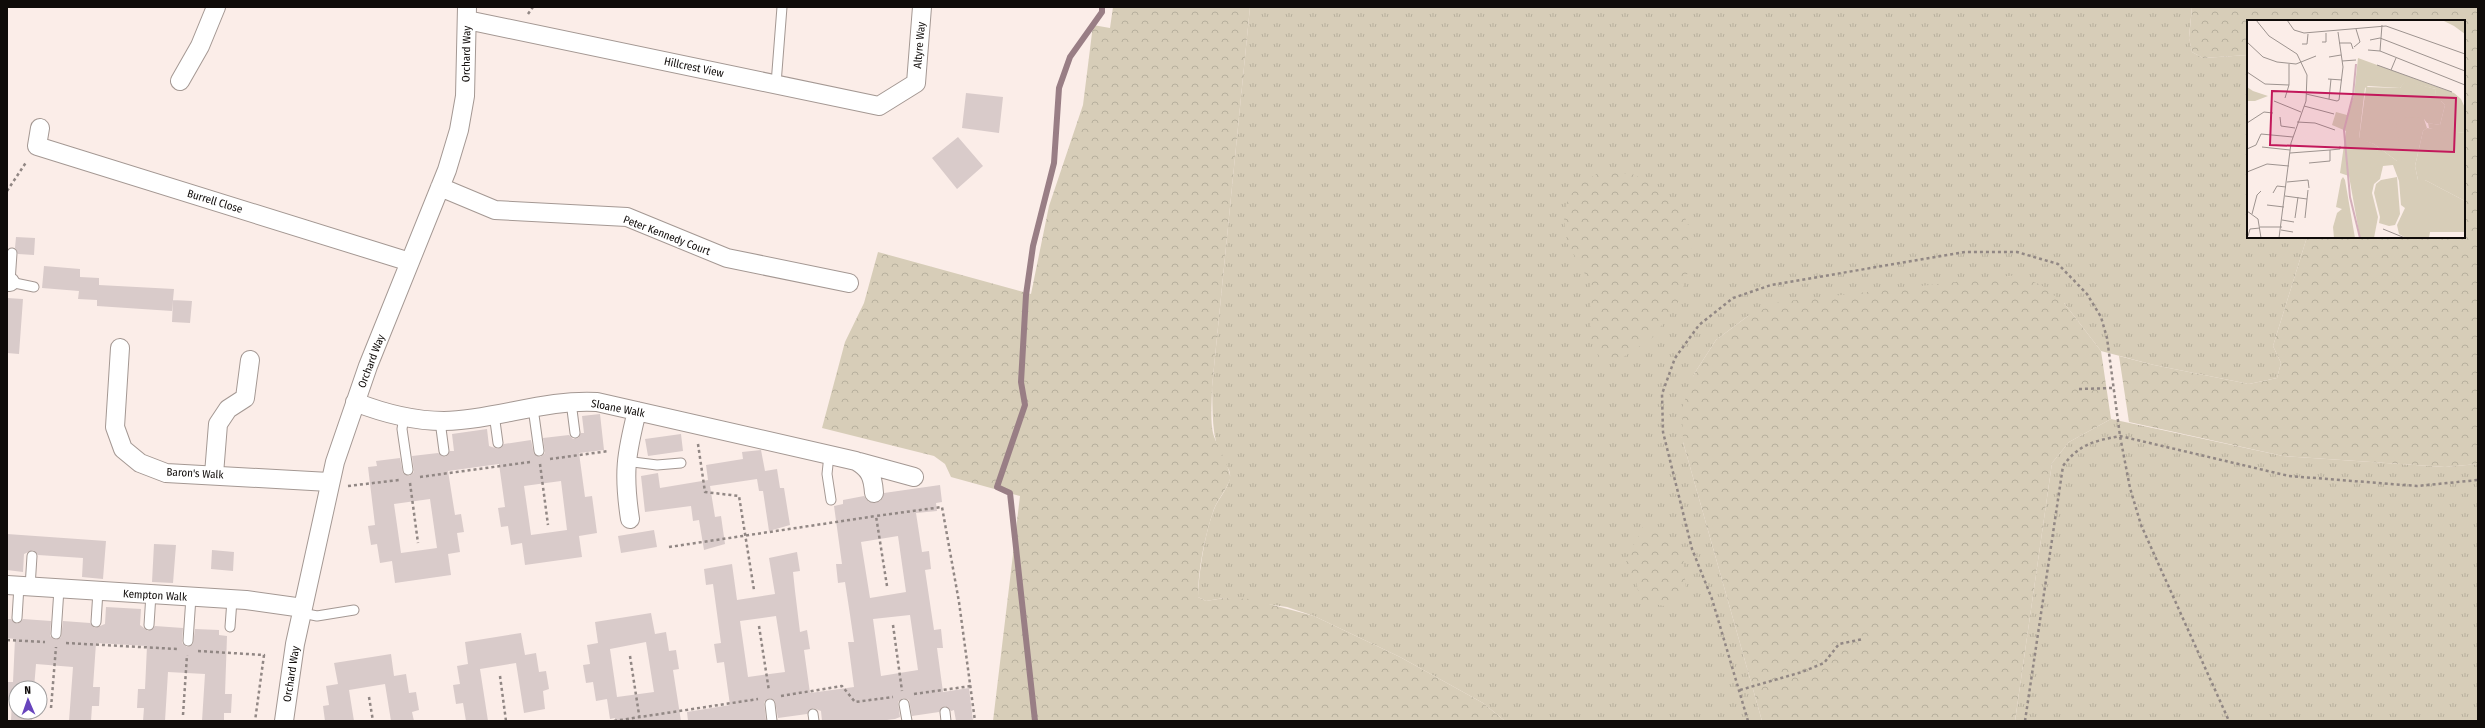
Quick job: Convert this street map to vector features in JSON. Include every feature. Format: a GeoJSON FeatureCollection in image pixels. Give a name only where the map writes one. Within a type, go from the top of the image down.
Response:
{"type":"FeatureCollection","features":[{"type":"Feature","properties":{"kind":"street"},"geometry":{"type":"LineString","coordinates":[[180,80],[200,46],[216,7]]}},
{"type":"Feature","properties":{"kind":"street","name":"Altyre Way"},"geometry":{"type":"LineString","coordinates":[[916,83],[922,7]]}},
{"type":"Feature","properties":{"kind":"street","name":"Hillcrest View"},"geometry":{"type":"LineString","coordinates":[[467,13],[776,84],[879,106],[916,83]]}},
{"type":"Feature","properties":{"kind":"street","name":"Orchard Way"},"geometry":{"type":"LineString","coordinates":[[284,721],[290,671],[303,610],[355,402],[454,149],[462,114],[466,79],[467,13]]}},
{"type":"Feature","properties":{"kind":"street"},"geometry":{"type":"LineString","coordinates":[[37,146],[40,128]]}},
{"type":"Feature","properties":{"kind":"street","name":"Burrell Close"},"geometry":{"type":"LineString","coordinates":[[37,146],[410,262]]}},
{"type":"Feature","properties":{"kind":"street","name":"Peter Kennedy Court"},"geometry":{"type":"LineString","coordinates":[[440,187],[495,210],[627,218],[727,258],[848,283]]}},
{"type":"Feature","properties":{"kind":"street","name":"Baron's Walk"},"geometry":{"type":"LineString","coordinates":[[120,348],[115,427],[123,449],[130,457],[152,469],[166,473],[214,474],[335,485]]}},
{"type":"Feature","properties":{"kind":"street"},"geometry":{"type":"LineString","coordinates":[[214,474],[218,424],[228,409],[245,398],[250,360]]}},
{"type":"Feature","properties":{"kind":"street","name":"Sloane Walk"},"geometry":{"type":"LineString","coordinates":[[355,402],[378,411],[404,417],[440,421],[571,402],[597,402],[856,461],[914,476]]}},
{"type":"Feature","properties":{"kind":"street"},"geometry":{"type":"LineString","coordinates":[[630,519],[626,492],[626,456],[637,411]]}},
{"type":"Feature","properties":{"kind":"street","name":"Sloane Walk"},"geometry":{"type":"LineString","coordinates":[[856,461],[866,466],[870,473],[874,493]]}},
{"type":"Feature","properties":{"kind":"street","name":"Kempton Walk"},"geometry":{"type":"LineString","coordinates":[[19,586],[232,600],[303,610]]}},
{"type":"Feature","properties":{"kind":"lane"},"geometry":{"type":"LineString","coordinates":[[776,84],[782,7]]}},
{"type":"Feature","properties":{"kind":"lane"},"geometry":{"type":"LineString","coordinates":[[12,253],[8,282],[34,286]]}},
{"type":"Feature","properties":{"kind":"lane"},"geometry":{"type":"LineString","coordinates":[[571,402],[575,433]]}},
{"type":"Feature","properties":{"kind":"lane"},"geometry":{"type":"LineString","coordinates":[[533,408],[539,456]]}},
{"type":"Feature","properties":{"kind":"lane"},"geometry":{"type":"LineString","coordinates":[[494,414],[498,443]]}},
{"type":"Feature","properties":{"kind":"lane"},"geometry":{"type":"LineString","coordinates":[[404,417],[402,429],[408,474]]}},
{"type":"Feature","properties":{"kind":"lane"},"geometry":{"type":"LineString","coordinates":[[440,421],[444,451]]}},
{"type":"Feature","properties":{"kind":"lane"},"geometry":{"type":"LineString","coordinates":[[829,455],[827,474],[831,500]]}},
{"type":"Feature","properties":{"kind":"lane"},"geometry":{"type":"LineString","coordinates":[[626,456],[657,465],[681,463]]}},
{"type":"Feature","properties":{"kind":"lane"},"geometry":{"type":"LineString","coordinates":[[17,618],[19,586],[32,556]]}},
{"type":"Feature","properties":{"kind":"lane"},"geometry":{"type":"LineString","coordinates":[[56,634],[59,589]]}},
{"type":"Feature","properties":{"kind":"lane"},"geometry":{"type":"LineString","coordinates":[[96,622],[98,591]]}},
{"type":"Feature","properties":{"kind":"lane"},"geometry":{"type":"LineString","coordinates":[[149,625],[151,594]]}},
{"type":"Feature","properties":{"kind":"lane"},"geometry":{"type":"LineString","coordinates":[[188,645],[191,597]]}},
{"type":"Feature","properties":{"kind":"lane"},"geometry":{"type":"LineString","coordinates":[[230,627],[232,600]]}},
{"type":"Feature","properties":{"kind":"lane"},"geometry":{"type":"LineString","coordinates":[[303,610],[318,616],[354,610]]}},
{"type":"Feature","properties":{"kind":"lane"},"geometry":{"type":"LineString","coordinates":[[770,700],[772,721]]}},
{"type":"Feature","properties":{"kind":"lane"},"geometry":{"type":"LineString","coordinates":[[904,700],[907,721]]}},
{"type":"Feature","properties":{"kind":"path"},"geometry":{"type":"LineString","coordinates":[[7,191],[37,146]]}},
{"type":"Feature","properties":{"kind":"path"},"geometry":{"type":"LineString","coordinates":[[1748,721],[1712,599],[1692,549],[1664,432],[1662,394],[1675,358],[1699,325],[1733,298],[1771,285],[1965,252],[2017,252],[2058,264],[2087,294],[2101,318],[2107,338],[2120,436],[2130,488],[2141,525],[2229,721]]}},
{"type":"Feature","properties":{"kind":"path"},"geometry":{"type":"LineString","coordinates":[[2079,388],[2113,388]]}},
{"type":"Feature","properties":{"kind":"path"},"geometry":{"type":"LineString","coordinates":[[698,425],[697,436],[705,492],[739,496],[754,590]]}},
{"type":"Feature","properties":{"kind":"path"},"geometry":{"type":"LineString","coordinates":[[2026,721],[2063,466],[2072,452],[2095,441],[2120,436],[2289,476],[2417,486],[2478,480]]}},
{"type":"Feature","properties":{"kind":"path"},"geometry":{"type":"LineString","coordinates":[[414,478],[539,456],[614,450],[626,456]]}},
{"type":"Feature","properties":{"kind":"path"},"geometry":{"type":"LineString","coordinates":[[539,456],[548,525]]}},
{"type":"Feature","properties":{"kind":"path"},"geometry":{"type":"LineString","coordinates":[[408,474],[418,544]]}},
{"type":"Feature","properties":{"kind":"path"},"geometry":{"type":"LineString","coordinates":[[335,485],[403,479]]}},
{"type":"Feature","properties":{"kind":"path"},"geometry":{"type":"LineString","coordinates":[[669,547],[942,507],[976,721]]}},
{"type":"Feature","properties":{"kind":"path"},"geometry":{"type":"LineString","coordinates":[[876,516],[887,586]]}},
{"type":"Feature","properties":{"kind":"path"},"geometry":{"type":"LineString","coordinates":[[892,625],[904,700]]}},
{"type":"Feature","properties":{"kind":"path"},"geometry":{"type":"LineString","coordinates":[[759,626],[766,675]]}},
{"type":"Feature","properties":{"kind":"path"},"geometry":{"type":"LineString","coordinates":[[1740,690],[1824,663],[1840,644],[1863,639]]}},
{"type":"Feature","properties":{"kind":"path"},"geometry":{"type":"LineString","coordinates":[[7,640],[50,642]]}},
{"type":"Feature","properties":{"kind":"path"},"geometry":{"type":"LineString","coordinates":[[61,643],[188,645],[264,655],[255,721]]}},
{"type":"Feature","properties":{"kind":"path"},"geometry":{"type":"LineString","coordinates":[[183,715],[188,645]]}},
{"type":"Feature","properties":{"kind":"path"},"geometry":{"type":"LineString","coordinates":[[630,656],[639,719]]}},
{"type":"Feature","properties":{"kind":"path"},"geometry":{"type":"LineString","coordinates":[[51,708],[54,666]]}},
{"type":"Feature","properties":{"kind":"path"},"geometry":{"type":"LineString","coordinates":[[500,676],[506,721]]}},
{"type":"Feature","properties":{"kind":"path"},"geometry":{"type":"LineString","coordinates":[[614,721],[639,719],[770,700],[842,686],[855,702],[904,700],[971,686]]}},
{"type":"Feature","properties":{"kind":"path"},"geometry":{"type":"LineString","coordinates":[[369,697],[373,721]]}},
{"type":"Feature","properties":{"kind":"green space"},"geometry":{"type":"Polygon","coordinates":[[[1113,7],[1250,7],[1212,387],[1212,428],[1229,470],[1230,479],[1214,509],[1208,530],[1201,564],[1198,597],[1206,601],[1224,598],[1250,599],[1314,616],[1400,657],[1483,703],[1505,721],[993,721],[1020,496],[951,477],[945,464],[934,456],[822,428],[845,342],[864,303],[878,252],[1031,294],[1049,206],[1083,105],[1093,25],[1110,28],[1113,7]]]}},
{"type":"Feature","properties":{"kind":"green space"},"geometry":{"type":"Polygon","coordinates":[[[1250,7],[2192,7],[2189,37],[2192,52],[2203,58],[2247,55],[2247,238],[2307,238],[2273,346],[2281,363],[2277,378],[2249,384],[2154,365],[2101,351],[2064,303],[1748,316],[1716,340],[1694,374],[1683,442],[1762,721],[1505,721],[1483,703],[1400,657],[1314,616],[1287,607],[1224,598],[1206,601],[1198,597],[1205,539],[1215,507],[1226,489],[1230,477],[1230,472],[1218,450],[1214,433],[1212,387],[1250,7]]]}},
{"type":"Feature","properties":{"kind":"green space"},"geometry":{"type":"Polygon","coordinates":[[[2192,7],[2478,7],[2478,464],[2445,467],[2283,456],[2129,422],[2119,356],[2154,365],[2249,384],[2277,378],[2281,363],[2273,346],[2307,238],[2465,238],[2465,20],[2247,20],[2247,55],[2203,58],[2192,52],[2189,38],[2192,7]]]}},
{"type":"Feature","properties":{"kind":"green space"},"geometry":{"type":"Polygon","coordinates":[[[1602,171],[1632,174],[1656,185],[1680,205],[1692,235],[1690,266],[1677,305],[1652,338],[1622,358],[1601,360],[1591,340],[1590,283],[1567,242],[1564,218],[1568,198],[1581,183],[1602,171]]]}},
{"type":"Feature","properties":{"kind":"green space"},"geometry":{"type":"Polygon","coordinates":[[[2017,275],[2041,285],[2064,303],[2101,351],[2111,419],[2069,442],[2052,463],[2015,721],[1762,721],[1683,442],[1682,408],[1694,374],[1716,340],[1748,316],[1779,302],[2017,275]]]}},
{"type":"Feature","properties":{"kind":"green space"},"geometry":{"type":"Polygon","coordinates":[[[2111,419],[2283,456],[2445,467],[2478,464],[2478,721],[2015,721],[2052,463],[2069,442],[2111,419]]]}},
{"type":"Feature","properties":{"kind":"green space"},"geometry":{"type":"Polygon","coordinates":[[[1643,527],[1664,532],[1683,555],[1686,590],[1669,607],[1640,601],[1636,580],[1629,574],[1626,560],[1643,527]]]}},
{"type":"Feature","properties":{"kind":"building"},"geometry":{"type":"Polygon","coordinates":[[[966,93],[1003,97],[999,133],[962,128],[966,93]]]}},
{"type":"Feature","properties":{"kind":"building"},"geometry":{"type":"Polygon","coordinates":[[[958,137],[983,166],[957,189],[932,158],[958,137]]]}},
{"type":"Feature","properties":{"kind":"building"},"geometry":{"type":"Polygon","coordinates":[[[16,237],[35,238],[34,255],[18,254],[15,248],[16,237]]]}},
{"type":"Feature","properties":{"kind":"building"},"geometry":{"type":"Polygon","coordinates":[[[44,266],[80,269],[80,277],[99,278],[99,285],[174,289],[172,311],[97,306],[97,300],[78,299],[79,291],[42,288],[44,266]]]}},
{"type":"Feature","properties":{"kind":"building"},"geometry":{"type":"Polygon","coordinates":[[[7,298],[23,299],[19,354],[7,353],[7,298]]]}},
{"type":"Feature","properties":{"kind":"building"},"geometry":{"type":"Polygon","coordinates":[[[173,300],[192,301],[190,323],[172,322],[173,300]]]}},
{"type":"Feature","properties":{"kind":"building"},"geometry":{"type":"Polygon","coordinates":[[[600,414],[604,450],[579,453],[585,497],[592,496],[597,533],[579,536],[582,557],[525,565],[522,543],[511,545],[508,526],[501,527],[498,508],[505,507],[499,464],[448,471],[455,515],[461,514],[464,532],[457,533],[460,552],[448,554],[451,575],[395,583],[392,561],[380,563],[377,544],[371,545],[368,526],[375,525],[368,467],[377,466],[376,461],[400,458],[403,473],[409,476],[414,472],[412,456],[438,453],[445,457],[450,451],[454,451],[452,434],[487,429],[489,446],[498,449],[504,444],[531,440],[534,454],[540,457],[545,453],[543,438],[569,435],[573,439],[578,438],[581,433],[584,433],[582,416],[600,414]],[[561,481],[524,486],[531,535],[567,530],[561,481]],[[430,499],[394,504],[401,553],[437,548],[430,499]]]}},
{"type":"Feature","properties":{"kind":"building"},"geometry":{"type":"Polygon","coordinates":[[[681,434],[683,451],[648,456],[645,439],[681,434]]]}},
{"type":"Feature","properties":{"kind":"building"},"geometry":{"type":"Polygon","coordinates":[[[761,450],[765,471],[777,469],[780,488],[784,488],[790,525],[769,531],[763,491],[759,491],[757,479],[710,486],[715,517],[721,516],[725,544],[704,550],[699,520],[693,521],[691,506],[645,512],[641,476],[658,473],[660,488],[708,480],[706,465],[743,459],[742,452],[761,450]]]}},
{"type":"Feature","properties":{"kind":"building"},"geometry":{"type":"Polygon","coordinates":[[[940,485],[942,502],[936,503],[937,511],[916,513],[922,552],[929,551],[931,569],[925,570],[934,630],[941,629],[943,648],[937,648],[943,692],[969,688],[973,721],[956,721],[954,710],[951,711],[945,706],[939,712],[912,716],[909,700],[903,698],[898,702],[900,717],[895,719],[879,721],[822,721],[821,711],[813,708],[807,714],[778,718],[775,701],[770,698],[764,702],[766,720],[688,721],[687,712],[730,705],[724,662],[717,663],[714,644],[721,643],[713,584],[706,585],[704,569],[732,564],[737,600],[775,594],[769,558],[797,552],[800,571],[793,572],[800,632],[807,630],[810,649],[804,650],[810,693],[854,687],[848,642],[854,642],[845,582],[838,583],[836,564],[842,564],[834,506],[843,504],[843,500],[864,496],[869,502],[875,503],[880,501],[884,493],[940,485]],[[898,536],[861,542],[870,598],[906,592],[898,536]],[[910,615],[873,619],[881,676],[918,670],[910,615]],[[776,616],[740,621],[748,677],[785,672],[776,616]]]}},
{"type":"Feature","properties":{"kind":"building"},"geometry":{"type":"Polygon","coordinates":[[[654,530],[657,547],[621,553],[618,536],[654,530]]]}},
{"type":"Feature","properties":{"kind":"building"},"geometry":{"type":"Polygon","coordinates":[[[7,534],[106,541],[103,579],[82,577],[83,558],[38,555],[33,550],[24,554],[23,572],[7,570],[7,534]]]}},
{"type":"Feature","properties":{"kind":"building"},"geometry":{"type":"Polygon","coordinates":[[[154,544],[176,545],[173,583],[152,582],[154,544]]]}},
{"type":"Feature","properties":{"kind":"building"},"geometry":{"type":"Polygon","coordinates":[[[212,550],[234,552],[233,571],[211,569],[212,550]]]}},
{"type":"Feature","properties":{"kind":"building"},"geometry":{"type":"Polygon","coordinates":[[[106,607],[141,609],[140,625],[148,631],[155,626],[183,628],[182,643],[187,647],[193,644],[195,629],[219,630],[219,635],[227,636],[225,694],[232,694],[231,713],[224,713],[224,721],[202,721],[205,674],[168,672],[165,721],[143,721],[144,708],[137,708],[138,689],[145,689],[147,646],[96,643],[93,687],[100,687],[99,706],[92,706],[91,721],[69,721],[73,667],[36,664],[35,680],[13,680],[15,639],[7,638],[7,619],[11,619],[17,624],[23,619],[51,621],[50,636],[56,640],[61,637],[63,621],[90,623],[95,628],[105,624],[106,607]]]}},
{"type":"Feature","properties":{"kind":"building"},"geometry":{"type":"Polygon","coordinates":[[[651,613],[655,634],[666,632],[669,651],[676,650],[679,669],[673,670],[681,721],[615,721],[615,718],[610,719],[607,699],[596,701],[593,682],[586,683],[583,665],[590,664],[587,645],[598,643],[595,622],[651,613]],[[646,642],[610,649],[617,697],[654,692],[646,642]]]}},
{"type":"Feature","properties":{"kind":"building"},"geometry":{"type":"Polygon","coordinates":[[[521,633],[525,655],[536,653],[539,672],[546,671],[549,689],[543,691],[545,709],[524,713],[516,663],[480,669],[488,721],[466,721],[463,703],[456,704],[453,685],[460,684],[457,666],[468,664],[465,642],[521,633]]]}},
{"type":"Feature","properties":{"kind":"building"},"geometry":{"type":"Polygon","coordinates":[[[391,654],[394,676],[406,674],[409,693],[416,692],[419,710],[412,712],[414,721],[391,721],[385,684],[349,690],[354,721],[325,721],[323,706],[329,705],[326,686],[338,684],[334,663],[391,654]]]}},
{"type":"Feature","properties":{"kind":"building"},"geometry":{"type":"Polygon","coordinates":[[[8,682],[8,700],[7,700],[8,682]]]}},
{"type":"Feature","properties":{"kind":"building"},"geometry":{"type":"Polygon","coordinates":[[[11,720],[32,720],[32,721],[11,720]]]}},
{"type":"Feature","properties":{"kind":"waterway"},"geometry":{"type":"LineString","coordinates":[[1035,721],[1010,493],[997,487],[1025,405],[1021,382],[1026,295],[1033,246],[1054,163],[1059,88],[1070,57],[1102,12],[1102,7]]}}]}
